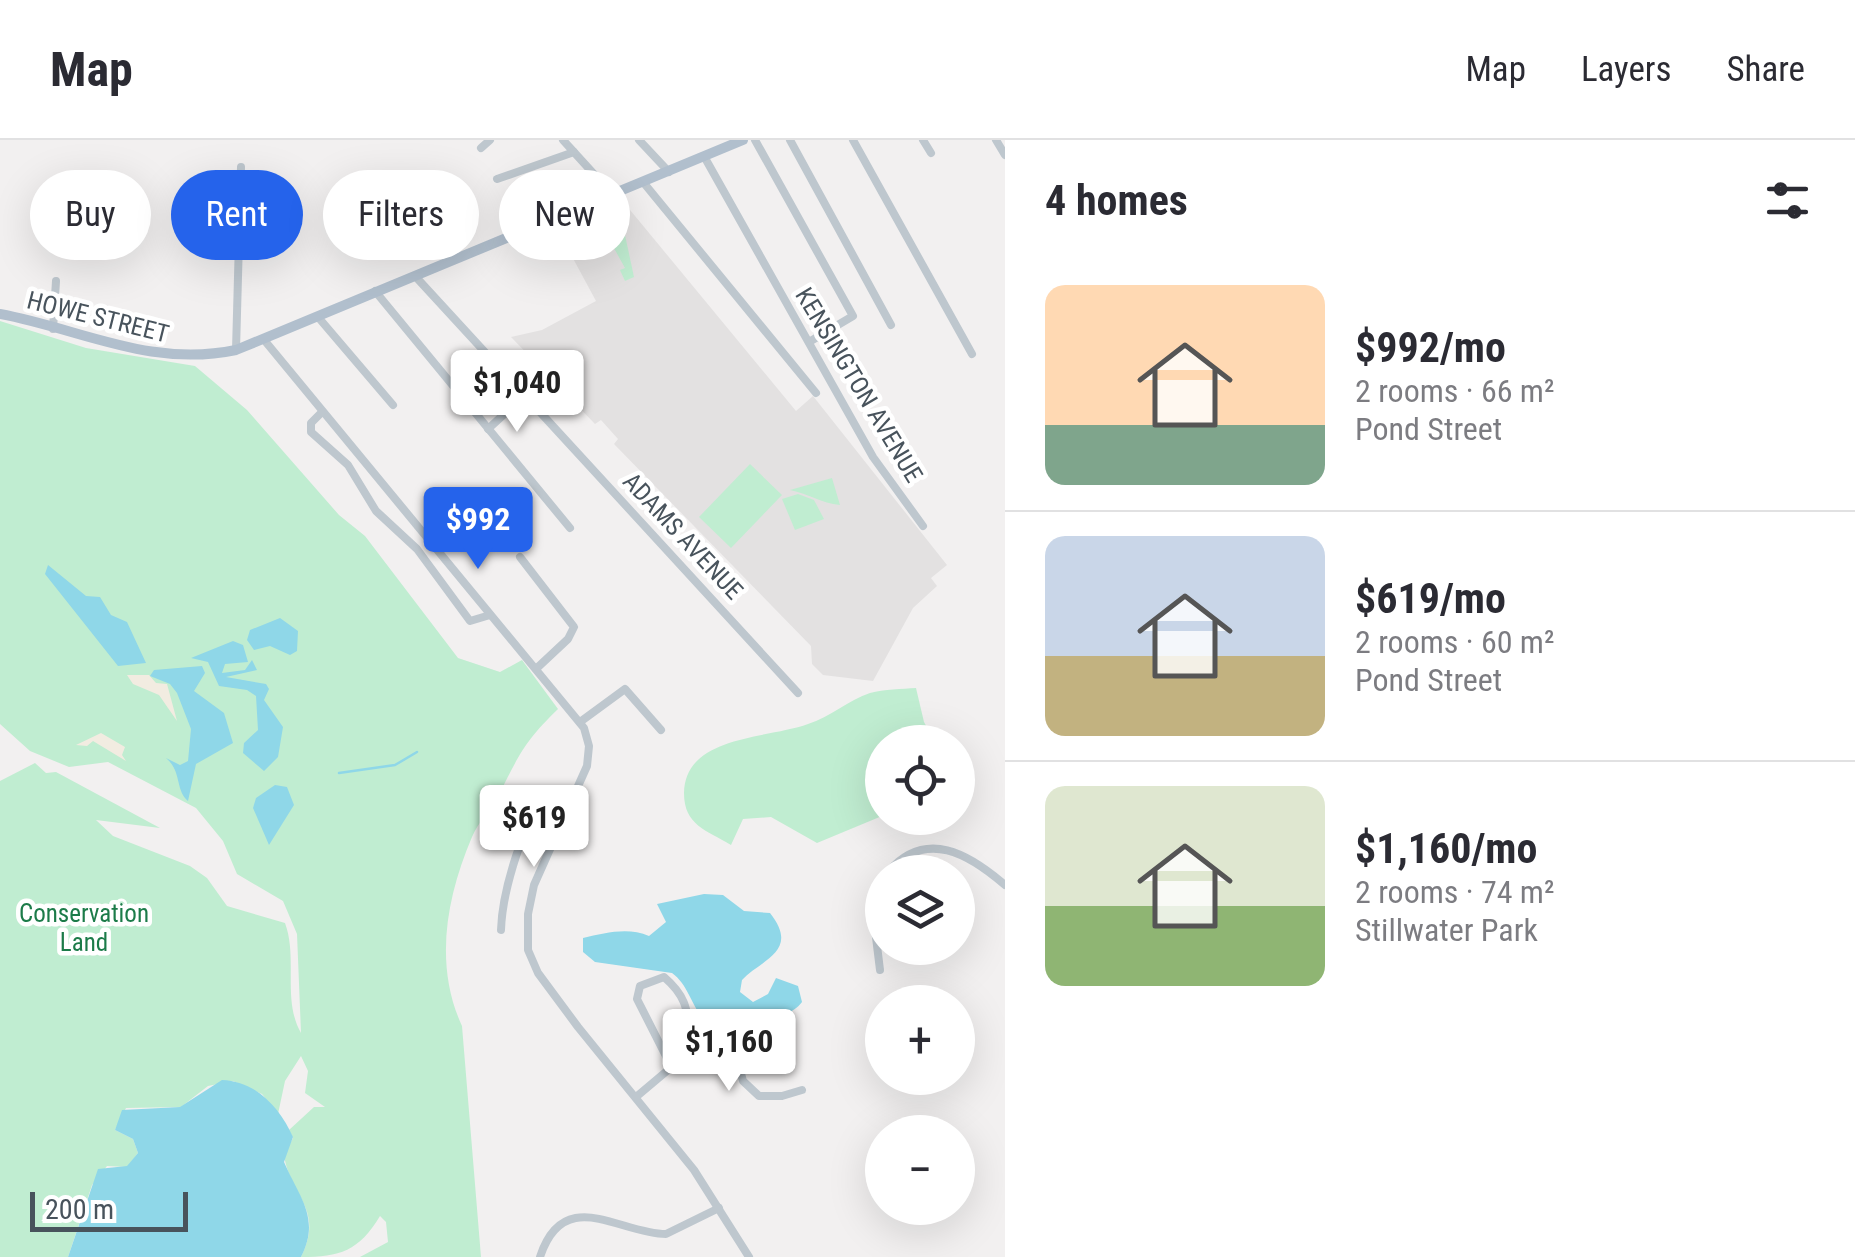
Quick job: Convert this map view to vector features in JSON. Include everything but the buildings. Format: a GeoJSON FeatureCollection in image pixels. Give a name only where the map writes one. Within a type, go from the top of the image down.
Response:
{"type":"FeatureCollection","features":[{"type":"Feature","properties":{"kind":"main road","name":"HOWE STREET"},"geometry":{"type":"LineString","coordinates":[[630,187],[705,158],[718,145],[744,140]]}},
{"type":"Feature","properties":{"kind":"main road","name":"HOWE STREET"},"geometry":{"type":"LineString","coordinates":[[0,314],[163,355],[236,350],[499,241]]}},
{"type":"Feature","properties":{"kind":"street"},"geometry":{"type":"LineString","coordinates":[[481,148],[490,140]]}},
{"type":"Feature","properties":{"kind":"street"},"geometry":{"type":"LineString","coordinates":[[563,140],[590,170]]}},
{"type":"Feature","properties":{"kind":"street"},"geometry":{"type":"LineString","coordinates":[[639,140],[669,172]]}},
{"type":"Feature","properties":{"kind":"street"},"geometry":{"type":"LineString","coordinates":[[756,140],[854,316],[809,342]]}},
{"type":"Feature","properties":{"kind":"street"},"geometry":{"type":"LineString","coordinates":[[790,140],[891,325]]}},
{"type":"Feature","properties":{"kind":"street"},"geometry":{"type":"LineString","coordinates":[[853,140],[972,354]]}},
{"type":"Feature","properties":{"kind":"street"},"geometry":{"type":"LineString","coordinates":[[924,140],[932,153]]}},
{"type":"Feature","properties":{"kind":"street"},"geometry":{"type":"LineString","coordinates":[[996,140],[1005,155]]}},
{"type":"Feature","properties":{"kind":"street"},"geometry":{"type":"LineString","coordinates":[[498,179],[574,152]]}},
{"type":"Feature","properties":{"kind":"street","name":"KENSINGTON AVENUE"},"geometry":{"type":"LineString","coordinates":[[705,158],[873,456],[923,526]]}},
{"type":"Feature","properties":{"kind":"street"},"geometry":{"type":"LineString","coordinates":[[236,350],[242,167]]}},
{"type":"Feature","properties":{"kind":"street"},"geometry":{"type":"LineString","coordinates":[[644,182],[816,393]]}},
{"type":"Feature","properties":{"kind":"street","name":"ADAMS AVENUE"},"geometry":{"type":"LineString","coordinates":[[416,276],[798,693]]}},
{"type":"Feature","properties":{"kind":"street"},"geometry":{"type":"LineString","coordinates":[[54,329],[56,281]]}},
{"type":"Feature","properties":{"kind":"street"},"geometry":{"type":"LineString","coordinates":[[375,291],[570,528]]}},
{"type":"Feature","properties":{"kind":"street"},"geometry":{"type":"LineString","coordinates":[[318,317],[392,406]]}},
{"type":"Feature","properties":{"kind":"street"},"geometry":{"type":"LineString","coordinates":[[265,341],[320,413],[580,722],[589,759],[530,898],[528,950],[545,983],[720,1208],[749,1257]]}},
{"type":"Feature","properties":{"kind":"street"},"geometry":{"type":"LineString","coordinates":[[488,429],[525,395]]}},
{"type":"Feature","properties":{"kind":"street"},"geometry":{"type":"LineString","coordinates":[[320,413],[311,422],[311,432],[348,465],[380,514],[417,549],[468,619],[477,622],[490,614]]}},
{"type":"Feature","properties":{"kind":"street"},"geometry":{"type":"LineString","coordinates":[[380,514],[395,502]]}},
{"type":"Feature","properties":{"kind":"street"},"geometry":{"type":"LineString","coordinates":[[520,557],[574,627],[568,639],[537,668]]}},
{"type":"Feature","properties":{"kind":"street"},"geometry":{"type":"LineString","coordinates":[[580,722],[626,688],[661,730]]}},
{"type":"Feature","properties":{"kind":"street"},"geometry":{"type":"LineString","coordinates":[[501,930],[502,902],[532,818],[543,803],[562,799]]}},
{"type":"Feature","properties":{"kind":"street"},"geometry":{"type":"LineString","coordinates":[[532,818],[559,830]]}},
{"type":"Feature","properties":{"kind":"street"},"geometry":{"type":"LineString","coordinates":[[910,855],[944,848],[964,855]]}},
{"type":"Feature","properties":{"kind":"street"},"geometry":{"type":"LineString","coordinates":[[975,860],[1005,885]]}},
{"type":"Feature","properties":{"kind":"street"},"geometry":{"type":"LineString","coordinates":[[879,965],[880,970]]}},
{"type":"Feature","properties":{"kind":"street"},"geometry":{"type":"LineString","coordinates":[[671,1066],[637,999],[636,991],[647,980],[664,977],[675,986],[691,1016],[692,1048]]}},
{"type":"Feature","properties":{"kind":"street"},"geometry":{"type":"LineString","coordinates":[[636,1097],[692,1048],[735,1052],[743,1081],[759,1096],[782,1096],[802,1090]]}},
{"type":"Feature","properties":{"kind":"street"},"geometry":{"type":"LineString","coordinates":[[540,1257],[549,1237],[576,1218],[602,1217],[660,1234],[680,1230],[720,1208]]}},
{"type":"Feature","properties":{"kind":"shaded area"},"geometry":{"type":"Polygon","coordinates":[[[630,210],[796,411],[813,396],[947,565],[931,578],[937,586],[913,608],[873,681],[823,675],[812,664],[811,646],[614,444],[618,439],[601,420],[595,424],[511,337],[542,330],[596,301],[574,260],[630,260],[630,210]]]}},
{"type":"Feature","properties":{"kind":"green space"},"geometry":{"type":"Polygon","coordinates":[[[630,258],[634,277],[625,281],[620,270],[625,268],[621,260],[630,258]]]}},
{"type":"Feature","properties":{"kind":"green space","name":"Conservation Land"},"geometry":{"type":"Polygon","coordinates":[[[0,321],[86,348],[195,366],[247,410],[339,515],[365,536],[458,658],[500,672],[522,660],[558,709],[522,751],[474,832],[450,908],[448,979],[462,1026],[481,1257],[360,1257],[388,1242],[386,1222],[380,1216],[364,1237],[347,1250],[301,1257],[307,1240],[308,1214],[284,1155],[293,1138],[289,1130],[314,1107],[325,1107],[305,1093],[308,1071],[301,1056],[285,1081],[278,1114],[262,1094],[233,1081],[208,1086],[181,1107],[126,1108],[115,1130],[133,1139],[138,1153],[127,1167],[107,1166],[92,1185],[68,1257],[0,1257],[0,781],[35,763],[46,773],[56,772],[160,828],[96,820],[113,836],[190,866],[207,878],[227,906],[285,923],[292,1007],[301,1033],[297,934],[283,901],[237,874],[223,841],[196,808],[108,762],[69,767],[30,751],[0,724],[0,321]]]}},
{"type":"Feature","properties":{"kind":"green space"},"geometry":{"type":"Polygon","coordinates":[[[750,464],[782,495],[731,548],[699,517],[750,464]]]}},
{"type":"Feature","properties":{"kind":"green space"},"geometry":{"type":"Polygon","coordinates":[[[832,478],[840,505],[790,490],[832,478]]]}},
{"type":"Feature","properties":{"kind":"green space"},"geometry":{"type":"Polygon","coordinates":[[[798,494],[814,500],[824,519],[795,530],[782,499],[798,494]]]}},
{"type":"Feature","properties":{"kind":"green space"},"geometry":{"type":"Polygon","coordinates":[[[916,688],[926,725],[865,725],[865,823],[817,843],[771,817],[743,819],[731,845],[692,820],[684,793],[688,774],[698,760],[713,750],[808,724],[870,693],[916,688]]]}},
{"type":"Feature","properties":{"kind":"sand"},"geometry":{"type":"Polygon","coordinates":[[[127,675],[149,675],[156,683],[167,684],[177,721],[159,695],[133,684],[127,675]]]}},
{"type":"Feature","properties":{"kind":"sand"},"geometry":{"type":"Polygon","coordinates":[[[101,733],[125,747],[122,755],[126,761],[93,741],[87,746],[76,745],[101,733]]]}},
{"type":"Feature","properties":{"kind":"water"},"geometry":{"type":"Polygon","coordinates":[[[48,565],[86,596],[100,597],[111,615],[127,622],[146,663],[118,666],[45,574],[48,565]]]}},
{"type":"Feature","properties":{"kind":"water"},"geometry":{"type":"Polygon","coordinates":[[[280,618],[298,631],[297,651],[290,655],[270,646],[254,650],[247,640],[250,630],[280,618]]]}},
{"type":"Feature","properties":{"kind":"water"},"geometry":{"type":"Polygon","coordinates":[[[233,641],[243,645],[248,662],[225,664],[222,673],[245,670],[252,660],[257,670],[226,677],[266,684],[269,689],[264,700],[283,727],[278,757],[264,771],[243,753],[244,743],[258,730],[256,696],[247,690],[219,686],[208,662],[191,658],[233,641]]]}},
{"type":"Feature","properties":{"kind":"water"},"geometry":{"type":"Polygon","coordinates":[[[202,666],[205,673],[194,691],[224,713],[233,743],[196,764],[188,801],[166,758],[180,765],[188,761],[191,729],[177,693],[170,684],[150,676],[154,670],[202,666]]]}},
{"type":"Feature","properties":{"kind":"water"},"geometry":{"type":"Polygon","coordinates":[[[275,785],[287,787],[294,805],[269,845],[253,808],[256,798],[275,785]]]}},
{"type":"Feature","properties":{"kind":"water"},"geometry":{"type":"Polygon","coordinates":[[[704,894],[723,895],[744,911],[770,913],[778,926],[780,946],[742,980],[740,992],[753,1002],[768,994],[776,978],[798,986],[802,1002],[795,1009],[757,1025],[716,1028],[703,1018],[672,973],[595,962],[583,952],[583,938],[625,931],[649,936],[666,922],[657,904],[704,894]]]}},
{"type":"Feature","properties":{"kind":"water"},"geometry":{"type":"Polygon","coordinates":[[[222,1080],[246,1085],[265,1098],[293,1137],[284,1162],[308,1219],[307,1243],[301,1257],[68,1257],[98,1169],[127,1166],[138,1153],[133,1139],[115,1130],[122,1110],[180,1107],[222,1080]]]}},
{"type":"Feature","properties":{"kind":"waterway"},"geometry":{"type":"LineString","coordinates":[[339,773],[395,765],[417,752]]}}]}
